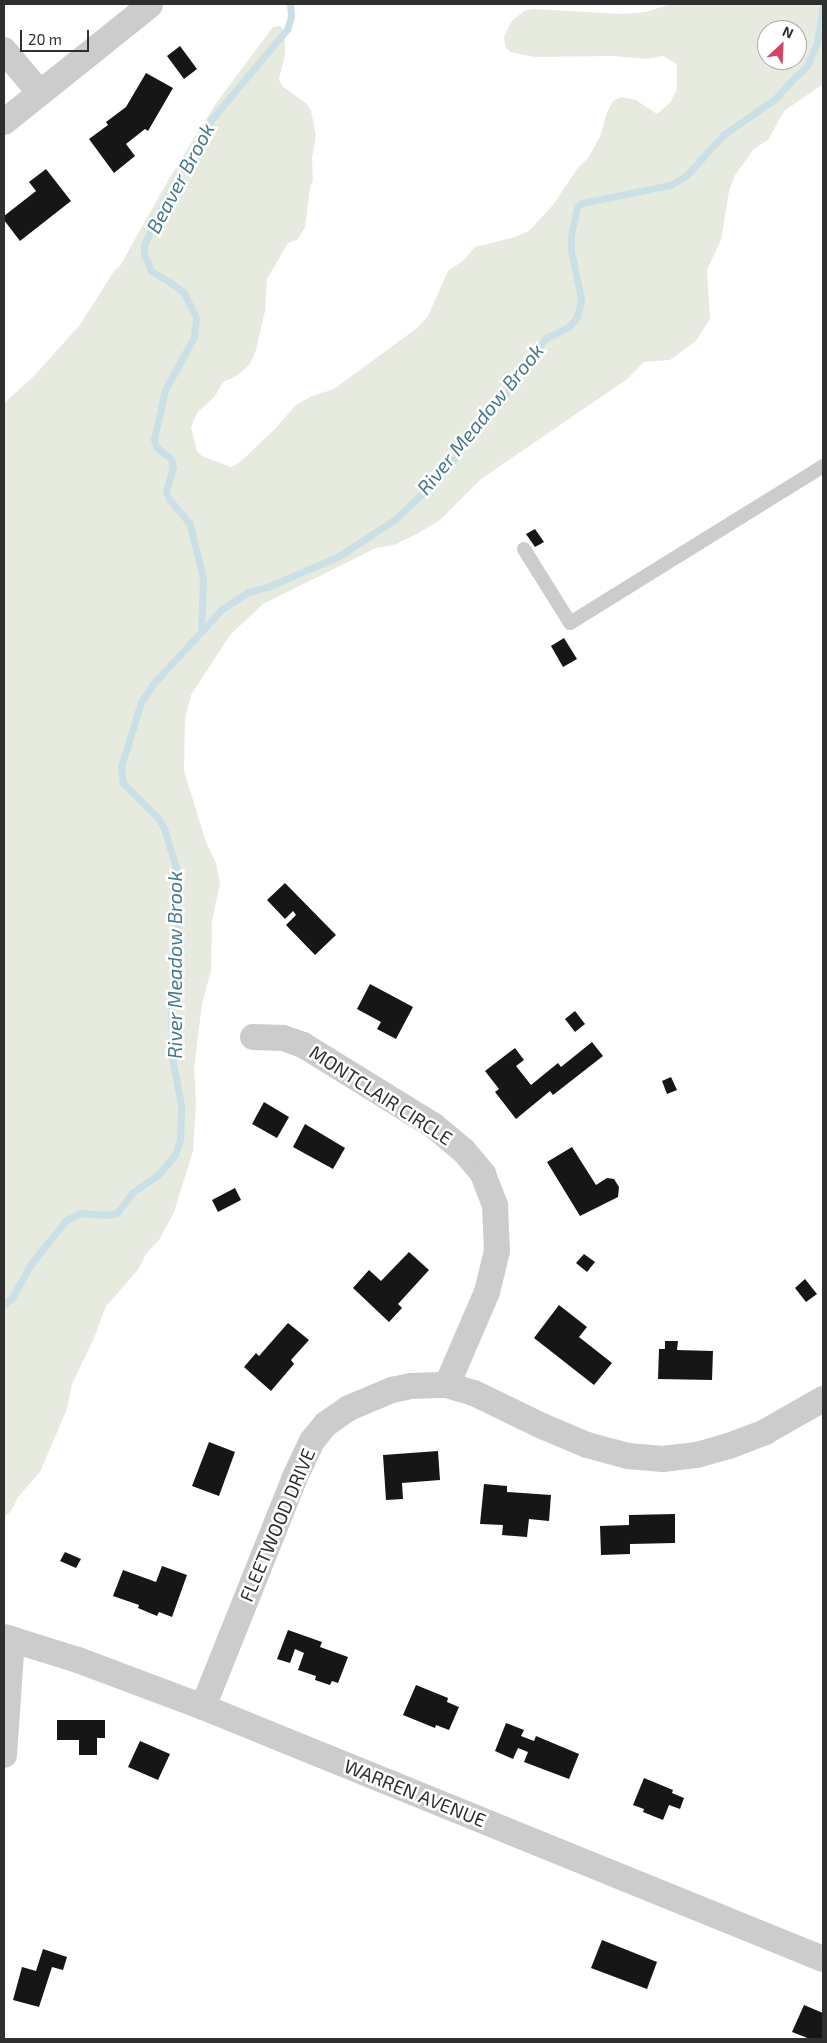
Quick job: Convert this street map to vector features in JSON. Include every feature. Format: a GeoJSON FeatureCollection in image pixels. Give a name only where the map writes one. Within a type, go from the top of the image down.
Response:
{"type":"FeatureCollection","features":[{"type":"Feature","properties":{"kind":"street"},"geometry":{"type":"LineString","coordinates":[[4,122],[150,5]]}},
{"type":"Feature","properties":{"kind":"street"},"geometry":{"type":"LineString","coordinates":[[4,50],[40,94]]}},
{"type":"Feature","properties":{"kind":"street","name":"MONTCLAIR CIRCLE"},"geometry":{"type":"LineString","coordinates":[[253,1037],[287,1039],[303,1044],[434,1126],[464,1150],[483,1174],[495,1206],[497,1251],[487,1292],[447,1385]]}},
{"type":"Feature","properties":{"kind":"street","name":"FLEETWOOD DRIVE"},"geometry":{"type":"LineString","coordinates":[[203,1707],[294,1479],[312,1441],[336,1416],[370,1398],[411,1386],[447,1385],[474,1393],[542,1426],[587,1445],[642,1458],[663,1459],[697,1455],[729,1446],[765,1432],[823,1399]]}},
{"type":"Feature","properties":{"kind":"street"},"geometry":{"type":"LineString","coordinates":[[4,1755],[8,1638]]}},
{"type":"Feature","properties":{"kind":"street","name":"WARREN AVENUE"},"geometry":{"type":"LineString","coordinates":[[8,1638],[86,1663],[203,1707],[823,1959]]}},
{"type":"Feature","properties":{"kind":"lane"},"geometry":{"type":"LineString","coordinates":[[524,549],[570,623],[823,466]]}},
{"type":"Feature","properties":{"kind":"shaded area"},"geometry":{"type":"Polygon","coordinates":[[[671,4],[823,4],[823,84],[784,111],[768,140],[754,149],[735,175],[729,191],[721,240],[707,270],[710,319],[696,341],[670,360],[644,362],[626,380],[481,479],[440,520],[417,534],[394,545],[376,548],[263,604],[230,635],[191,695],[185,718],[184,771],[206,842],[216,863],[220,883],[212,921],[211,971],[202,1004],[194,1069],[196,1101],[193,1151],[174,1212],[159,1240],[146,1254],[138,1270],[106,1306],[94,1338],[72,1384],[67,1409],[40,1472],[18,1497],[11,1511],[4,1517],[4,403],[33,377],[80,325],[114,271],[120,266],[170,177],[217,102],[273,27],[280,26],[285,32],[285,55],[279,79],[282,86],[307,104],[311,111],[316,135],[312,158],[313,181],[310,188],[305,227],[297,240],[288,243],[267,279],[265,311],[256,350],[250,364],[238,375],[223,382],[215,396],[197,413],[191,427],[197,451],[202,456],[231,467],[239,463],[274,430],[296,405],[310,397],[334,389],[417,328],[428,316],[448,271],[464,260],[475,247],[515,237],[529,231],[553,205],[577,169],[588,158],[600,137],[606,115],[613,101],[621,97],[636,100],[657,114],[670,103],[677,89],[677,64],[663,56],[647,59],[612,56],[534,57],[510,52],[505,46],[504,37],[511,22],[524,11],[532,9],[622,14],[646,12],[671,4]]]}},
{"type":"Feature","properties":{"kind":"building"},"geometry":{"type":"Polygon","coordinates":[[[180,46],[197,69],[184,79],[167,56],[180,46]]]}},
{"type":"Feature","properties":{"kind":"building"},"geometry":{"type":"Polygon","coordinates":[[[146,73],[173,88],[148,131],[145,129],[126,144],[135,156],[114,173],[89,139],[108,125],[106,122],[126,107],[146,73]]]}},
{"type":"Feature","properties":{"kind":"building"},"geometry":{"type":"Polygon","coordinates":[[[46,169],[71,201],[20,241],[4,220],[4,216],[36,191],[29,182],[46,169]]]}},
{"type":"Feature","properties":{"kind":"building"},"geometry":{"type":"Polygon","coordinates":[[[535,529],[544,542],[535,547],[526,534],[535,529]]]}},
{"type":"Feature","properties":{"kind":"building"},"geometry":{"type":"Polygon","coordinates":[[[564,638],[577,659],[563,667],[551,646],[564,638]]]}},
{"type":"Feature","properties":{"kind":"building"},"geometry":{"type":"Polygon","coordinates":[[[285,883],[336,935],[315,955],[286,925],[296,915],[293,911],[285,919],[267,900],[285,883]]]}},
{"type":"Feature","properties":{"kind":"building"},"geometry":{"type":"Polygon","coordinates":[[[370,984],[413,1007],[396,1039],[377,1029],[381,1022],[357,1009],[370,984]]]}},
{"type":"Feature","properties":{"kind":"building"},"geometry":{"type":"Polygon","coordinates":[[[575,1011],[585,1024],[575,1032],[565,1019],[575,1011]]]}},
{"type":"Feature","properties":{"kind":"building"},"geometry":{"type":"Polygon","coordinates":[[[592,1042],[603,1056],[553,1095],[550,1091],[516,1119],[495,1092],[499,1089],[485,1071],[515,1048],[524,1060],[516,1066],[531,1085],[558,1063],[561,1067],[592,1042]]]}},
{"type":"Feature","properties":{"kind":"building"},"geometry":{"type":"Polygon","coordinates":[[[671,1077],[677,1090],[667,1094],[662,1081],[671,1077]]]}},
{"type":"Feature","properties":{"kind":"building"},"geometry":{"type":"Polygon","coordinates":[[[264,1102],[289,1117],[277,1138],[252,1124],[264,1102]]]}},
{"type":"Feature","properties":{"kind":"building"},"geometry":{"type":"Polygon","coordinates":[[[305,1124],[345,1148],[333,1169],[293,1147],[305,1124]]]}},
{"type":"Feature","properties":{"kind":"building"},"geometry":{"type":"Polygon","coordinates":[[[572,1147],[596,1185],[607,1178],[614,1179],[619,1187],[618,1197],[580,1216],[547,1162],[572,1147]]]}},
{"type":"Feature","properties":{"kind":"building"},"geometry":{"type":"Polygon","coordinates":[[[235,1188],[241,1200],[218,1212],[212,1200],[235,1188]]]}},
{"type":"Feature","properties":{"kind":"building"},"geometry":{"type":"Polygon","coordinates":[[[409,1252],[429,1270],[398,1304],[402,1308],[389,1322],[353,1288],[369,1270],[381,1281],[409,1252]]]}},
{"type":"Feature","properties":{"kind":"building"},"geometry":{"type":"Polygon","coordinates":[[[584,1254],[595,1262],[587,1272],[576,1263],[584,1254]]]}},
{"type":"Feature","properties":{"kind":"building"},"geometry":{"type":"Polygon","coordinates":[[[805,1279],[817,1294],[806,1302],[795,1288],[805,1279]]]}},
{"type":"Feature","properties":{"kind":"building"},"geometry":{"type":"Polygon","coordinates":[[[559,1305],[587,1327],[579,1337],[612,1363],[594,1385],[534,1338],[559,1305]]]}},
{"type":"Feature","properties":{"kind":"building"},"geometry":{"type":"Polygon","coordinates":[[[288,1323],[309,1340],[291,1360],[294,1364],[271,1391],[244,1367],[256,1353],[259,1356],[288,1323]]]}},
{"type":"Feature","properties":{"kind":"building"},"geometry":{"type":"Polygon","coordinates":[[[665,1341],[678,1341],[677,1350],[713,1351],[712,1380],[658,1379],[659,1349],[665,1349],[665,1341]]]}},
{"type":"Feature","properties":{"kind":"building"},"geometry":{"type":"Polygon","coordinates":[[[209,1442],[235,1452],[219,1496],[192,1486],[209,1442]]]}},
{"type":"Feature","properties":{"kind":"building"},"geometry":{"type":"Polygon","coordinates":[[[438,1451],[440,1480],[402,1483],[403,1499],[386,1500],[383,1455],[438,1451]]]}},
{"type":"Feature","properties":{"kind":"building"},"geometry":{"type":"Polygon","coordinates":[[[484,1484],[507,1486],[507,1492],[551,1495],[549,1521],[529,1519],[527,1537],[502,1535],[503,1525],[480,1524],[484,1484]]]}},
{"type":"Feature","properties":{"kind":"building"},"geometry":{"type":"Polygon","coordinates":[[[675,1514],[675,1543],[630,1544],[630,1554],[601,1555],[600,1526],[629,1525],[629,1515],[675,1514]]]}},
{"type":"Feature","properties":{"kind":"building"},"geometry":{"type":"Polygon","coordinates":[[[65,1552],[81,1559],[76,1568],[60,1561],[65,1552]]]}},
{"type":"Feature","properties":{"kind":"building"},"geometry":{"type":"Polygon","coordinates":[[[162,1566],[187,1575],[172,1617],[159,1612],[157,1616],[138,1608],[139,1605],[113,1596],[123,1570],[156,1582],[162,1566]]]}},
{"type":"Feature","properties":{"kind":"building"},"geometry":{"type":"Polygon","coordinates":[[[288,1630],[322,1642],[320,1647],[348,1657],[338,1683],[332,1681],[330,1685],[315,1680],[316,1676],[298,1670],[304,1653],[295,1649],[290,1663],[277,1659],[288,1630]]]}},
{"type":"Feature","properties":{"kind":"building"},"geometry":{"type":"Polygon","coordinates":[[[416,1685],[448,1698],[447,1702],[459,1707],[449,1730],[436,1725],[435,1728],[403,1715],[416,1685]]]}},
{"type":"Feature","properties":{"kind":"building"},"geometry":{"type":"Polygon","coordinates":[[[57,1720],[105,1720],[105,1738],[97,1738],[97,1755],[79,1755],[79,1740],[57,1740],[57,1720]]]}},
{"type":"Feature","properties":{"kind":"building"},"geometry":{"type":"Polygon","coordinates":[[[506,1723],[524,1730],[521,1736],[534,1741],[536,1736],[579,1754],[569,1779],[524,1762],[528,1752],[518,1748],[513,1759],[495,1751],[506,1723]]]}},
{"type":"Feature","properties":{"kind":"building"},"geometry":{"type":"Polygon","coordinates":[[[140,1741],[170,1754],[158,1780],[128,1767],[140,1741]]]}},
{"type":"Feature","properties":{"kind":"building"},"geometry":{"type":"Polygon","coordinates":[[[644,1778],[673,1790],[672,1793],[684,1798],[680,1809],[669,1805],[663,1820],[643,1812],[644,1809],[633,1805],[644,1778]]]}},
{"type":"Feature","properties":{"kind":"building"},"geometry":{"type":"Polygon","coordinates":[[[602,1940],[657,1962],[647,1989],[591,1968],[602,1940]]]}},
{"type":"Feature","properties":{"kind":"building"},"geometry":{"type":"Polygon","coordinates":[[[43,1949],[67,1957],[63,1970],[52,1967],[39,2007],[13,2000],[22,1967],[36,1971],[43,1949]]]}},
{"type":"Feature","properties":{"kind":"building"},"geometry":{"type":"Polygon","coordinates":[[[804,2005],[823,2013],[823,2039],[810,2039],[792,2032],[804,2005]]]}},
{"type":"Feature","properties":{"kind":"waterway","name":"Beaver Brook"},"geometry":{"type":"LineString","coordinates":[[201,632],[203,579],[190,524],[169,499],[166,491],[173,467],[171,459],[156,447],[154,439],[165,390],[194,337],[196,317],[184,293],[151,271],[144,254],[144,245],[167,196],[211,120],[287,29],[291,17],[290,4]]}},
{"type":"Feature","properties":{"kind":"waterway","name":"River Meadow Brook"},"geometry":{"type":"LineString","coordinates":[[4,1304],[12,1298],[30,1265],[66,1220],[81,1213],[105,1215],[117,1213],[132,1193],[158,1175],[175,1155],[180,1140],[181,1105],[172,1058],[171,1008],[175,987],[178,939],[176,868],[164,828],[157,817],[123,783],[121,767],[141,702],[153,684],[222,609],[248,592],[270,586],[339,556],[394,520],[438,479],[505,395],[525,363],[546,338],[569,327],[577,317],[581,299],[571,251],[571,235],[577,207],[582,203],[670,185],[686,176],[723,135],[775,99],[807,66],[817,43],[823,5]]}}]}
